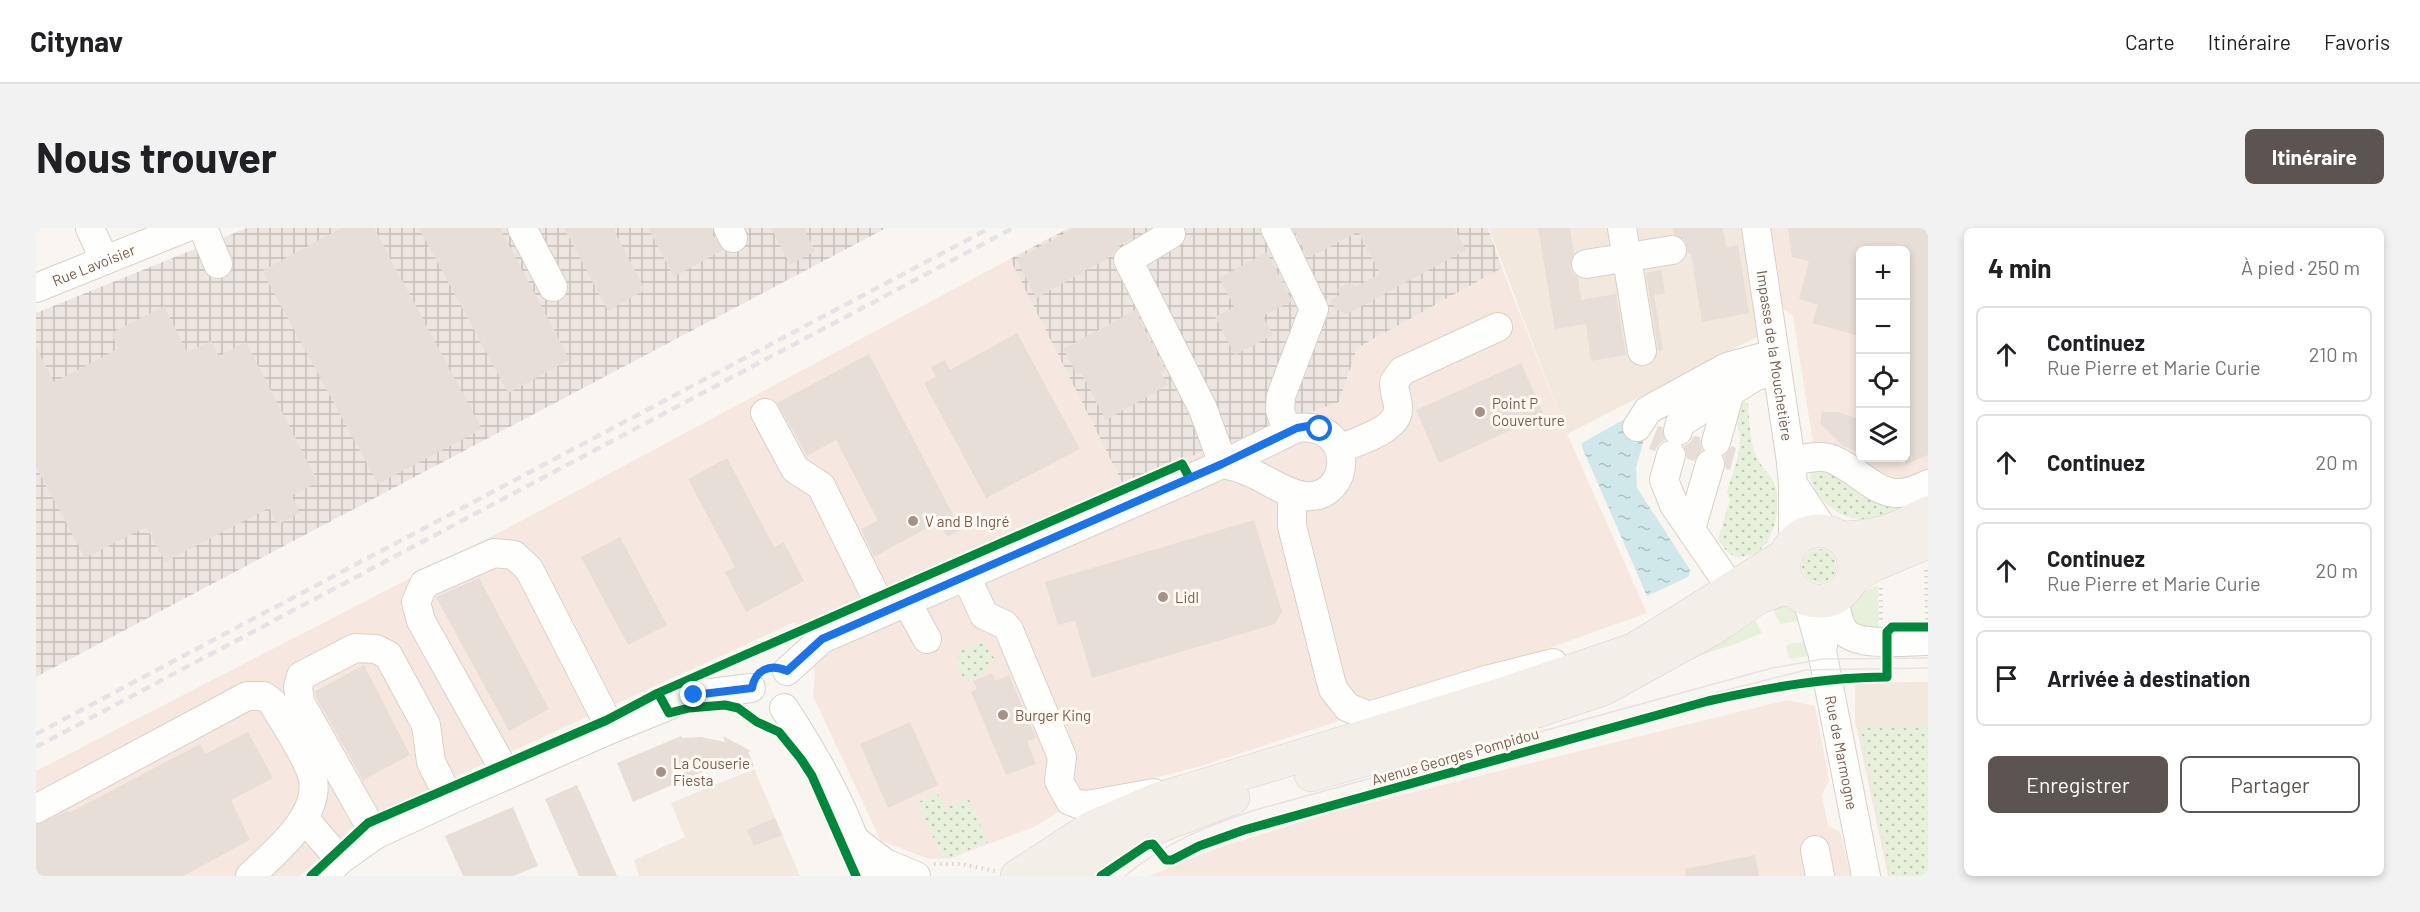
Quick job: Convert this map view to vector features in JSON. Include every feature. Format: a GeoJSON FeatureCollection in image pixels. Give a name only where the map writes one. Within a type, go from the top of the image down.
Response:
{"type":"FeatureCollection","features":[{"type":"Feature","properties":{"kind":"main road"},"geometry":{"type":"LineString","coordinates":[[1009,874],[1090,828],[1156,800],[1503,694],[1635,649],[1731,588],[1790,548],[1804,535],[1877,536],[1928,513]]}},
{"type":"Feature","properties":{"kind":"main road"},"geometry":{"type":"LineString","coordinates":[[1790,548],[1785,572],[1834,590],[1854,561],[1847,544],[1833,535]]}},
{"type":"Feature","properties":{"kind":"main road","name":"Avenue Georges Pompidou"},"geometry":{"type":"LineString","coordinates":[[1063,876],[1136,835],[1216,802],[1534,712],[1603,689],[1712,628],[1759,597],[1779,590],[1834,590],[1873,565],[1927,556]]}},
{"type":"Feature","properties":{"kind":"street"},"geometry":{"type":"LineString","coordinates":[[90,228],[104,260]]}},
{"type":"Feature","properties":{"kind":"street"},"geometry":{"type":"LineString","coordinates":[[203,228],[218,264]]}},
{"type":"Feature","properties":{"kind":"street"},"geometry":{"type":"LineString","coordinates":[[522,228],[554,287]]}},
{"type":"Feature","properties":{"kind":"street"},"geometry":{"type":"LineString","coordinates":[[1167,228],[1171,234],[1128,260],[1203,409],[1222,464]]}},
{"type":"Feature","properties":{"kind":"street"},"geometry":{"type":"LineString","coordinates":[[1275,228],[1314,309],[1281,396],[1280,410],[1287,432]]}},
{"type":"Feature","properties":{"kind":"street"},"geometry":{"type":"LineString","coordinates":[[1622,228],[1642,351]]}},
{"type":"Feature","properties":{"kind":"street","name":"Impasse de la Mouchetière"},"geometry":{"type":"LineString","coordinates":[[1756,228],[1792,473],[1790,548]]}},
{"type":"Feature","properties":{"kind":"street","name":"Rue Lavoisier"},"geometry":{"type":"LineString","coordinates":[[36,288],[172,230]]}},
{"type":"Feature","properties":{"kind":"street"},"geometry":{"type":"LineString","coordinates":[[1586,264],[1672,250]]}},
{"type":"Feature","properties":{"kind":"street"},"geometry":{"type":"LineString","coordinates":[[1339,449],[1390,427],[1397,418],[1399,407],[1394,382],[1402,371],[1498,327]]}},
{"type":"Feature","properties":{"kind":"street"},"geometry":{"type":"LineString","coordinates":[[1731,588],[1674,505],[1664,480],[1680,423],[1775,363]]}},
{"type":"Feature","properties":{"kind":"street"},"geometry":{"type":"LineString","coordinates":[[1637,427],[1648,410],[1727,367],[1775,363]]}},
{"type":"Feature","properties":{"kind":"street"},"geometry":{"type":"LineString","coordinates":[[1691,529],[1730,392]]}},
{"type":"Feature","properties":{"kind":"street"},"geometry":{"type":"LineString","coordinates":[[765,413],[795,469],[821,486],[895,606],[927,639]]}},
{"type":"Feature","properties":{"kind":"street"},"geometry":{"type":"LineString","coordinates":[[787,671],[822,639],[965,574],[1222,464],[1297,428],[1308,426],[1329,434],[1339,449],[1342,465],[1333,484],[1316,495],[1305,496],[1292,493],[1249,472],[1222,464]]}},
{"type":"Feature","properties":{"kind":"street"},"geometry":{"type":"LineString","coordinates":[[1792,473],[1818,457],[1831,458],[1882,491],[1897,494],[1914,491],[1928,484]]}},
{"type":"Feature","properties":{"kind":"street","name":"Impasse de la Mouchetière"},"geometry":{"type":"LineString","coordinates":[[1792,473],[1833,535]]}},
{"type":"Feature","properties":{"kind":"street"},"geometry":{"type":"LineString","coordinates":[[1292,493],[1292,526],[1334,689],[1347,707],[1370,716],[1542,665],[1635,649]]}},
{"type":"Feature","properties":{"kind":"street"},"geometry":{"type":"LineString","coordinates":[[507,775],[421,621],[416,602],[424,584],[494,553],[514,555],[529,569],[611,729]]}},
{"type":"Feature","properties":{"kind":"street"},"geometry":{"type":"LineString","coordinates":[[965,574],[984,615],[1005,625],[1009,630],[1062,757],[1059,781],[1070,801],[1088,805],[1212,782]]}},
{"type":"Feature","properties":{"kind":"street"},"geometry":{"type":"LineString","coordinates":[[1834,590],[1836,611],[1843,630],[1851,637],[1871,641],[1924,630]]}},
{"type":"Feature","properties":{"kind":"street","name":"Rue de Marmogne"},"geometry":{"type":"LineString","coordinates":[[1834,590],[1822,651],[1866,876]]}},
{"type":"Feature","properties":{"kind":"street"},"geometry":{"type":"LineString","coordinates":[[375,836],[300,702],[298,687],[302,676],[355,648],[376,649],[388,655],[426,725],[431,762],[450,800]]}},
{"type":"Feature","properties":{"kind":"street"},"geometry":{"type":"LineString","coordinates":[[774,667],[787,671],[794,680],[795,692],[789,704],[784,708],[771,711],[760,706],[755,701],[752,688],[756,676],[767,668],[774,667]]}},
{"type":"Feature","properties":{"kind":"street"},"geometry":{"type":"LineString","coordinates":[[304,818],[332,868],[375,836],[450,800],[611,729],[694,695],[752,688]]}},
{"type":"Feature","properties":{"kind":"street"},"geometry":{"type":"LineString","coordinates":[[36,809],[247,696],[264,696],[272,702],[313,778],[313,798],[304,818],[279,848],[250,876]]}},
{"type":"Feature","properties":{"kind":"street"},"geometry":{"type":"LineString","coordinates":[[784,708],[811,748],[855,840],[866,876]]}},
{"type":"Feature","properties":{"kind":"street"},"geometry":{"type":"LineString","coordinates":[[855,840],[885,863],[920,870]]}},
{"type":"Feature","properties":{"kind":"path"},"geometry":{"type":"LineString","coordinates":[[1924,630],[1927,556]]}},
{"type":"Feature","properties":{"kind":"path"},"geometry":{"type":"LineString","coordinates":[[1834,590],[1882,626]]}},
{"type":"Feature","properties":{"kind":"path"},"geometry":{"type":"LineString","coordinates":[[920,870],[961,864],[1009,874]]}},
{"type":"Feature","properties":{"kind":"shaded area"},"geometry":{"type":"Polygon","coordinates":[[[247,228],[886,228],[36,677],[36,313],[247,228]]]}},
{"type":"Feature","properties":{"kind":"shaded area"},"geometry":{"type":"Polygon","coordinates":[[[1069,228],[1488,228],[1502,268],[1357,348],[1339,402],[1122,482],[1010,259],[1069,228]]]}},
{"type":"Feature","properties":{"kind":"shaded area"},"geometry":{"type":"Polygon","coordinates":[[[1489,228],[1743,228],[1763,334],[1567,434],[1489,228]]]}},
{"type":"Feature","properties":{"kind":"shaded area"},"geometry":{"type":"Polygon","coordinates":[[[1768,228],[1928,228],[1928,477],[1909,487],[1813,443],[1793,316],[1782,308],[1768,228]]]}},
{"type":"Feature","properties":{"kind":"shaded area"},"geometry":{"type":"Polygon","coordinates":[[[1010,259],[1122,482],[1339,402],[1357,348],[1502,268],[1567,434],[1647,613],[1426,692],[1202,766],[1086,795],[1034,827],[951,858],[929,859],[881,841],[813,696],[815,670],[795,622],[361,820],[300,876],[36,876],[36,771],[519,522],[1010,259]]]}},
{"type":"Feature","properties":{"kind":"shaded area"},"geometry":{"type":"Polygon","coordinates":[[[1928,682],[1928,876],[1888,876],[1855,720],[1855,683],[1928,682]]]}},
{"type":"Feature","properties":{"kind":"shaded area"},"geometry":{"type":"Polygon","coordinates":[[[1787,700],[1815,706],[1829,781],[1822,795],[1828,826],[1840,832],[1851,876],[1149,876],[1212,850],[1332,812],[1787,700]]]}},
{"type":"Feature","properties":{"kind":"shaded area"},"geometry":{"type":"Polygon","coordinates":[[[754,769],[800,876],[639,876],[634,860],[685,837],[671,803],[754,769]]]}},
{"type":"Feature","properties":{"kind":"green space"},"geometry":{"type":"Polygon","coordinates":[[[1743,401],[1748,403],[1755,454],[1775,485],[1777,506],[1773,529],[1762,548],[1753,554],[1737,557],[1730,554],[1718,539],[1730,500],[1727,493],[1740,446],[1734,406],[1743,401]]]}},
{"type":"Feature","properties":{"kind":"green space"},"geometry":{"type":"Polygon","coordinates":[[[1823,468],[1908,506],[1867,520],[1845,516],[1826,503],[1813,486],[1810,475],[1814,469],[1823,468]]]}},
{"type":"Feature","properties":{"kind":"green space"},"geometry":{"type":"Polygon","coordinates":[[[1819,549],[1831,554],[1836,566],[1831,578],[1819,583],[1807,578],[1802,566],[1807,554],[1819,549]]]}},
{"type":"Feature","properties":{"kind":"green space"},"geometry":{"type":"Polygon","coordinates":[[[1878,585],[1879,636],[1858,635],[1845,608],[1852,597],[1878,585]]]}},
{"type":"Feature","properties":{"kind":"green space"},"geometry":{"type":"Polygon","coordinates":[[[1769,602],[1790,604],[1804,620],[1780,624],[1769,602]]]}},
{"type":"Feature","properties":{"kind":"green space"},"geometry":{"type":"Polygon","coordinates":[[[1750,612],[1762,633],[1692,658],[1750,612]]]}},
{"type":"Feature","properties":{"kind":"green space"},"geometry":{"type":"Polygon","coordinates":[[[1804,642],[1810,645],[1812,655],[1789,659],[1786,646],[1804,642]]]}},
{"type":"Feature","properties":{"kind":"green space"},"geometry":{"type":"Polygon","coordinates":[[[979,643],[985,644],[996,661],[986,666],[987,672],[965,682],[957,664],[959,652],[979,643]]]}},
{"type":"Feature","properties":{"kind":"green space"},"geometry":{"type":"Polygon","coordinates":[[[1860,726],[1928,726],[1928,876],[1890,876],[1860,726]]]}},
{"type":"Feature","properties":{"kind":"green space"},"geometry":{"type":"Polygon","coordinates":[[[938,794],[945,808],[969,799],[988,842],[951,857],[941,855],[918,802],[938,794]]]}},
{"type":"Feature","properties":{"kind":"water"},"geometry":{"type":"Polygon","coordinates":[[[1630,416],[1644,439],[1636,468],[1637,488],[1691,571],[1688,577],[1647,596],[1582,447],[1582,443],[1630,416]]]}},
{"type":"Feature","properties":{"kind":"building"},"geometry":{"type":"Polygon","coordinates":[[[341,228],[374,228],[482,429],[378,484],[262,271],[341,228]]]}},
{"type":"Feature","properties":{"kind":"building"},"geometry":{"type":"Polygon","coordinates":[[[419,228],[500,228],[570,360],[508,393],[419,228]]]}},
{"type":"Feature","properties":{"kind":"building"},"geometry":{"type":"Polygon","coordinates":[[[564,228],[613,228],[645,290],[608,311],[564,228]]]}},
{"type":"Feature","properties":{"kind":"building"},"geometry":{"type":"Polygon","coordinates":[[[648,228],[712,228],[713,235],[723,250],[674,277],[648,228]]]}},
{"type":"Feature","properties":{"kind":"building"},"geometry":{"type":"Polygon","coordinates":[[[771,228],[804,228],[815,251],[790,265],[771,228]]]}},
{"type":"Feature","properties":{"kind":"building"},"geometry":{"type":"Polygon","coordinates":[[[1075,228],[1130,228],[1134,237],[1119,246],[1112,256],[1036,298],[1016,259],[1075,228]]]}},
{"type":"Feature","properties":{"kind":"building"},"geometry":{"type":"Polygon","coordinates":[[[1293,228],[1454,228],[1466,250],[1347,314],[1336,310],[1330,300],[1340,295],[1337,289],[1352,282],[1355,287],[1380,274],[1358,232],[1308,258],[1293,228]]]}},
{"type":"Feature","properties":{"kind":"building"},"geometry":{"type":"Polygon","coordinates":[[[1538,228],[1570,228],[1574,253],[1570,266],[1573,274],[1578,278],[1581,300],[1616,294],[1626,355],[1591,361],[1586,324],[1555,329],[1538,228]]]}},
{"type":"Feature","properties":{"kind":"building"},"geometry":{"type":"Polygon","coordinates":[[[1673,228],[1723,228],[1726,247],[1738,245],[1749,313],[1702,322],[1691,253],[1688,253],[1685,240],[1674,234],[1673,228]]]}},
{"type":"Feature","properties":{"kind":"building"},"geometry":{"type":"Polygon","coordinates":[[[1788,228],[1928,228],[1928,455],[1905,465],[1905,462],[1910,462],[1910,246],[1856,246],[1856,335],[1812,323],[1818,305],[1799,299],[1809,261],[1792,257],[1788,228]]]}},
{"type":"Feature","properties":{"kind":"building"},"geometry":{"type":"Polygon","coordinates":[[[1267,252],[1292,301],[1263,316],[1273,335],[1235,355],[1215,317],[1234,307],[1219,278],[1267,252]]]}},
{"type":"Feature","properties":{"kind":"building"},"geometry":{"type":"Polygon","coordinates":[[[1661,270],[1665,293],[1654,295],[1663,350],[1658,351],[1646,273],[1661,270]]]}},
{"type":"Feature","properties":{"kind":"building"},"geometry":{"type":"Polygon","coordinates":[[[164,306],[187,352],[211,341],[219,356],[246,342],[318,482],[292,496],[300,513],[278,525],[269,508],[165,562],[146,527],[85,558],[36,467],[36,347],[54,382],[118,349],[111,333],[164,306]]]}},
{"type":"Feature","properties":{"kind":"building"},"geometry":{"type":"Polygon","coordinates":[[[1135,310],[1165,370],[1161,372],[1168,385],[1106,420],[1081,373],[1078,375],[1063,349],[1135,310]]]}},
{"type":"Feature","properties":{"kind":"building"},"geometry":{"type":"Polygon","coordinates":[[[1017,333],[1080,449],[986,498],[924,383],[936,377],[931,367],[945,360],[950,370],[1017,333]]]}},
{"type":"Feature","properties":{"kind":"building"},"geometry":{"type":"Polygon","coordinates":[[[869,354],[961,530],[947,537],[938,522],[874,557],[861,529],[878,521],[836,440],[807,456],[777,403],[869,354]]]}},
{"type":"Feature","properties":{"kind":"building","name":"Point P Couverture"},"geometry":{"type":"Polygon","coordinates":[[[1521,363],[1544,415],[1439,463],[1416,410],[1521,363]]]}},
{"type":"Feature","properties":{"kind":"building"},"geometry":{"type":"Polygon","coordinates":[[[1822,412],[1837,412],[1856,418],[1856,451],[1843,446],[1820,423],[1822,412]]]}},
{"type":"Feature","properties":{"kind":"building"},"geometry":{"type":"Polygon","coordinates":[[[1658,426],[1662,427],[1665,440],[1655,451],[1649,449],[1658,426]]]}},
{"type":"Feature","properties":{"kind":"building"},"geometry":{"type":"Polygon","coordinates":[[[1694,436],[1700,437],[1702,450],[1694,461],[1687,459],[1684,446],[1694,436]]]}},
{"type":"Feature","properties":{"kind":"building"},"geometry":{"type":"Polygon","coordinates":[[[1732,446],[1736,448],[1730,470],[1726,469],[1724,456],[1732,446]]]}},
{"type":"Feature","properties":{"kind":"building"},"geometry":{"type":"Polygon","coordinates":[[[727,458],[774,547],[784,542],[804,581],[746,612],[725,572],[735,567],[688,479],[727,458]]]}},
{"type":"Feature","properties":{"kind":"building","name":"Lidl"},"geometry":{"type":"Polygon","coordinates":[[[1254,520],[1282,612],[1275,624],[1092,678],[1075,620],[1058,625],[1045,582],[1254,520]]]}},
{"type":"Feature","properties":{"kind":"building"},"geometry":{"type":"Polygon","coordinates":[[[620,537],[667,625],[628,645],[581,557],[620,537]]]}},
{"type":"Feature","properties":{"kind":"building"},"geometry":{"type":"Polygon","coordinates":[[[479,578],[549,709],[509,731],[436,597],[479,578]]]}},
{"type":"Feature","properties":{"kind":"building"},"geometry":{"type":"Polygon","coordinates":[[[364,665],[410,755],[363,780],[316,697],[315,691],[364,665]]]}},
{"type":"Feature","properties":{"kind":"building","name":"Burger King"},"geometry":{"type":"Polygon","coordinates":[[[992,673],[995,681],[1009,675],[1036,738],[1027,741],[1036,764],[1006,775],[971,692],[977,689],[973,681],[992,673]]]}},
{"type":"Feature","properties":{"kind":"building"},"geometry":{"type":"Polygon","coordinates":[[[910,722],[938,785],[888,808],[860,744],[910,722]]]}},
{"type":"Feature","properties":{"kind":"building"},"geometry":{"type":"Polygon","coordinates":[[[248,732],[273,778],[231,800],[250,840],[183,876],[36,876],[36,825],[68,811],[69,813],[200,744],[205,754],[248,732]]]}},
{"type":"Feature","properties":{"kind":"building","name":"La Couserie Fiesta"},"geometry":{"type":"Polygon","coordinates":[[[681,736],[682,738],[701,737],[725,742],[723,736],[751,751],[748,752],[754,766],[738,773],[732,759],[633,802],[617,763],[681,736]]]}},
{"type":"Feature","properties":{"kind":"building"},"geometry":{"type":"Polygon","coordinates":[[[577,785],[617,876],[579,876],[545,799],[577,785]]]}},
{"type":"Feature","properties":{"kind":"building"},"geometry":{"type":"Polygon","coordinates":[[[513,807],[538,866],[513,876],[463,876],[445,836],[513,807]]]}},
{"type":"Feature","properties":{"kind":"building"},"geometry":{"type":"Polygon","coordinates":[[[775,818],[782,835],[754,846],[747,830],[775,818]]]}},
{"type":"Feature","properties":{"kind":"building"},"geometry":{"type":"Polygon","coordinates":[[[1755,855],[1759,876],[1686,876],[1685,869],[1755,855]]]}},
{"type":"Feature","properties":{"kind":"tram line"},"geometry":{"type":"LineString","coordinates":[[1125,876],[1171,845],[1220,822],[1255,810],[1772,668],[1823,659],[1928,658]]}},
{"type":"Feature","properties":{"kind":"tram line"},"geometry":{"type":"LineString","coordinates":[[1715,693],[1806,670],[1928,668]]}},
{"type":"Feature","properties":{"kind":"railway"},"geometry":{"type":"LineString","coordinates":[[36,734],[990,228]]}},
{"type":"Feature","properties":{"kind":"railway"},"geometry":{"type":"LineString","coordinates":[[36,747],[1013,228]]}},
{"type":"Feature","properties":{"kind":"cycle path"},"geometry":{"type":"LineString","coordinates":[[311,876],[368,823],[607,720],[658,693],[1182,464],[1189,477]]}},
{"type":"Feature","properties":{"kind":"cycle path"},"geometry":{"type":"LineString","coordinates":[[1101,876],[1147,845],[1153,844],[1166,860],[1172,860],[1199,846],[1244,830],[1708,701],[1797,684],[1887,677],[1887,632],[1892,627],[1928,627]]}},
{"type":"Feature","properties":{"kind":"cycle path"},"geometry":{"type":"LineString","coordinates":[[658,693],[669,713],[689,708],[725,705],[738,708],[757,722],[779,732],[812,776],[856,876]]}},
{"type":"Feature","properties":{"kind":"place","name":"Point P Couverture"},"geometry":{"type":"Point","coordinates":[1480,412]}},
{"type":"Feature","properties":{"kind":"place","name":"V and B Ingré"},"geometry":{"type":"Point","coordinates":[913,521]}},
{"type":"Feature","properties":{"kind":"place","name":"Lidl"},"geometry":{"type":"Point","coordinates":[1163,597]}},
{"type":"Feature","properties":{"kind":"place","name":"Burger King"},"geometry":{"type":"Point","coordinates":[1003,715]}},
{"type":"Feature","properties":{"kind":"place","name":"La Couserie Fiesta"},"geometry":{"type":"Point","coordinates":[661,772]}},
{"type":"Feature","properties":{"kind":"route"},"geometry":{"type":"LineString","coordinates":[[694,695],[752,688],[756,676],[761,671],[774,667],[787,671],[822,639],[884,610],[1222,464],[1297,428],[1308,426],[1320,429]]}}]}
